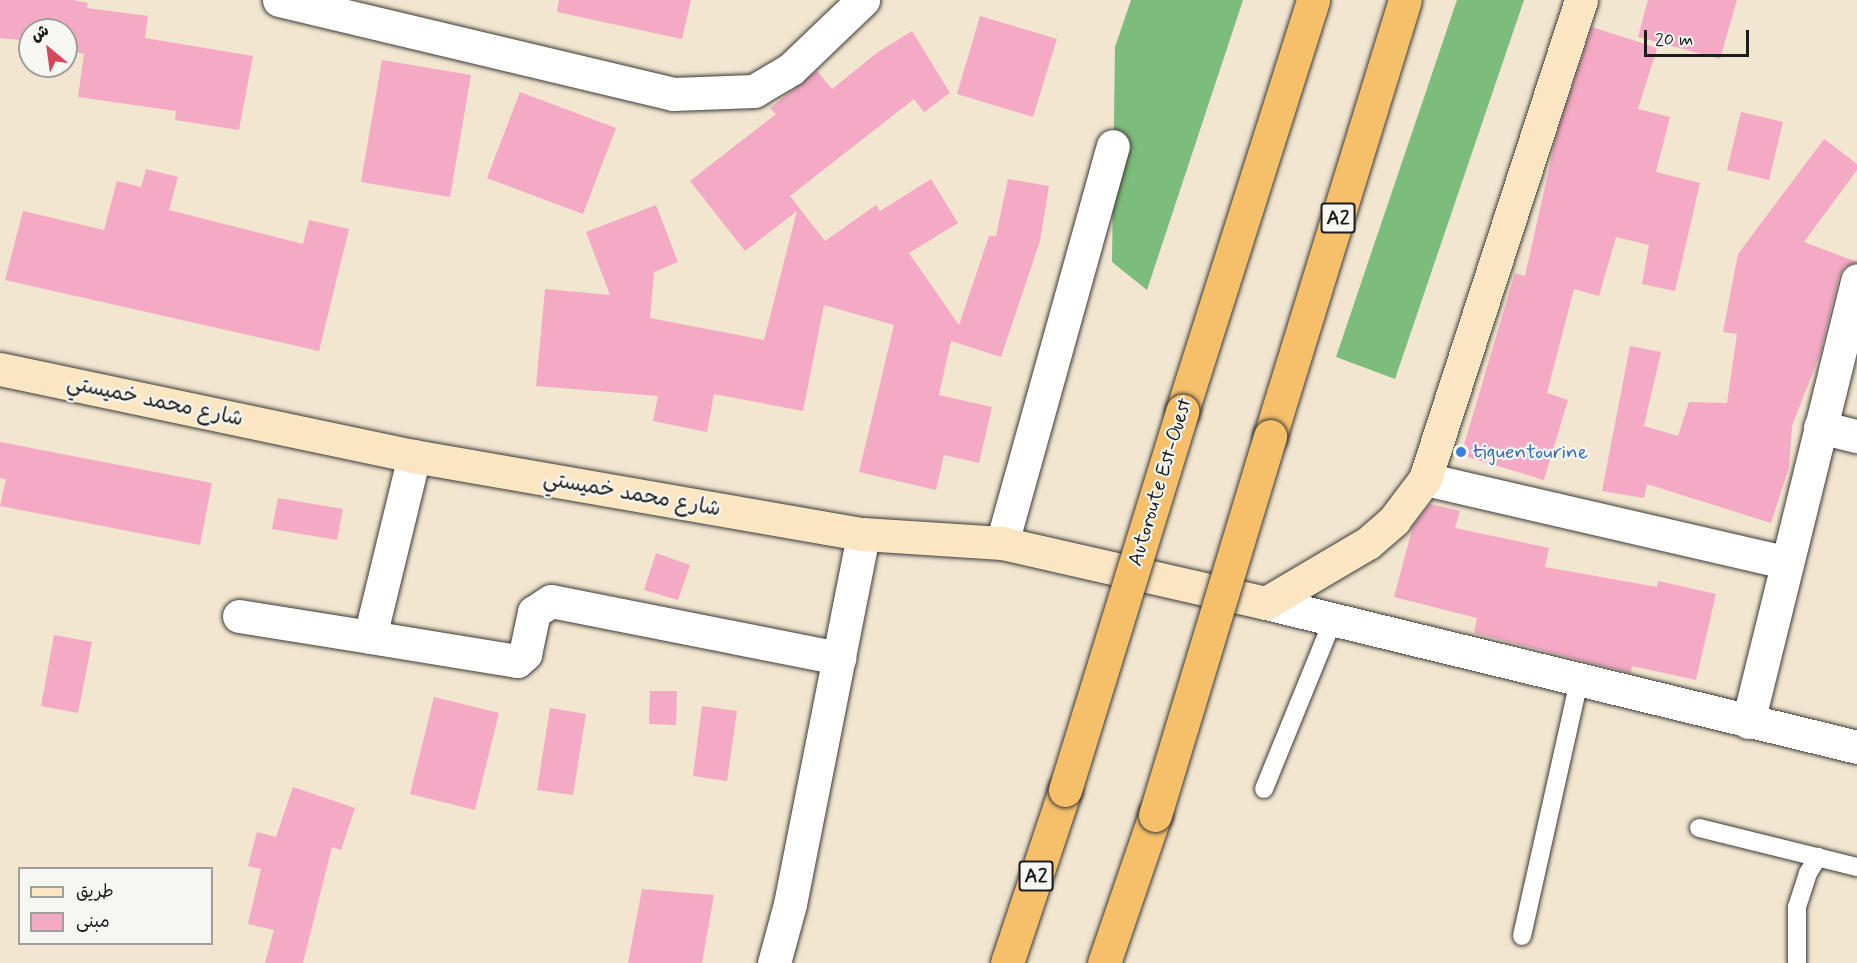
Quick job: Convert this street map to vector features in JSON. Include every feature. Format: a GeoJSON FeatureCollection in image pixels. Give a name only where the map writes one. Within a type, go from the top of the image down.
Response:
{"type":"FeatureCollection","features":[{"type":"Feature","properties":{"kind":"highway","name":"Autoroute Est-Ouest"},"geometry":{"type":"LineString","coordinates":[[1007,963],[1065,790],[1182,411],[1313,0]]}},
{"type":"Feature","properties":{"kind":"highway","name":"A2"},"geometry":{"type":"LineString","coordinates":[[1104,963],[1155,815],[1405,0]]}},
{"type":"Feature","properties":{"kind":"street"},"geometry":{"type":"LineString","coordinates":[[279,0],[673,94],[754,91],[791,69],[863,0]]}},
{"type":"Feature","properties":{"kind":"street"},"geometry":{"type":"LineString","coordinates":[[1266,603],[1368,543],[1394,520],[1425,479],[1581,0]]}},
{"type":"Feature","properties":{"kind":"street"},"geometry":{"type":"LineString","coordinates":[[1002,543],[1113,146]]}},
{"type":"Feature","properties":{"kind":"street"},"geometry":{"type":"LineString","coordinates":[[1748,722],[1785,562],[1857,280]]}},
{"type":"Feature","properties":{"kind":"street","name":"شارع محمد خميستي"},"geometry":{"type":"LineString","coordinates":[[0,369],[414,456],[863,534],[1002,543],[1266,603]]}},
{"type":"Feature","properties":{"kind":"street"},"geometry":{"type":"LineString","coordinates":[[1820,427],[1857,436]]}},
{"type":"Feature","properties":{"kind":"street"},"geometry":{"type":"LineString","coordinates":[[370,637],[414,456]]}},
{"type":"Feature","properties":{"kind":"street"},"geometry":{"type":"LineString","coordinates":[[1425,479],[1785,562]]}},
{"type":"Feature","properties":{"kind":"street"},"geometry":{"type":"LineString","coordinates":[[774,963],[790,904],[863,534]]}},
{"type":"Feature","properties":{"kind":"street"},"geometry":{"type":"LineString","coordinates":[[239,616],[517,661],[525,654],[534,612],[550,602],[839,658]]}},
{"type":"Feature","properties":{"kind":"street"},"geometry":{"type":"LineString","coordinates":[[1266,603],[1857,747]]}},
{"type":"Feature","properties":{"kind":"lane"},"geometry":{"type":"LineString","coordinates":[[1264,789],[1333,620]]}},
{"type":"Feature","properties":{"kind":"lane"},"geometry":{"type":"LineString","coordinates":[[1522,936],[1579,680]]}},
{"type":"Feature","properties":{"kind":"lane"},"geometry":{"type":"LineString","coordinates":[[1699,828],[1857,867]]}},
{"type":"Feature","properties":{"kind":"lane"},"geometry":{"type":"LineString","coordinates":[[1797,963],[1797,907],[1808,873],[1818,857]]}},
{"type":"Feature","properties":{"kind":"green space"},"geometry":{"type":"Polygon","coordinates":[[[1131,0],[1243,0],[1147,290],[1112,262],[1115,47],[1131,0]]]}},
{"type":"Feature","properties":{"kind":"green space"},"geometry":{"type":"Polygon","coordinates":[[[1457,0],[1524,0],[1395,379],[1336,357],[1457,0]]]}},
{"type":"Feature","properties":{"kind":"building"},"geometry":{"type":"Polygon","coordinates":[[[0,0],[73,0],[88,3],[87,8],[148,16],[145,38],[253,56],[239,130],[175,120],[176,111],[78,97],[84,54],[78,53],[78,18],[18,18],[18,40],[0,38],[0,0]]]}},
{"type":"Feature","properties":{"kind":"building"},"geometry":{"type":"Polygon","coordinates":[[[559,0],[691,0],[682,39],[557,12],[559,0]]]}},
{"type":"Feature","properties":{"kind":"building"},"geometry":{"type":"Polygon","coordinates":[[[1648,0],[1737,0],[1720,59],[1638,37],[1648,0]]]}},
{"type":"Feature","properties":{"kind":"building"},"geometry":{"type":"Polygon","coordinates":[[[980,16],[1057,39],[1033,117],[957,94],[980,16]]]}},
{"type":"Feature","properties":{"kind":"building"},"geometry":{"type":"Polygon","coordinates":[[[1592,27],[1657,48],[1638,109],[1670,117],[1656,172],[1700,183],[1675,291],[1642,284],[1649,245],[1616,237],[1599,296],[1574,289],[1547,393],[1568,400],[1544,480],[1461,455],[1515,273],[1525,276],[1557,133],[1592,27]]]}},
{"type":"Feature","properties":{"kind":"building"},"geometry":{"type":"Polygon","coordinates":[[[912,31],[950,93],[924,112],[914,99],[790,196],[825,241],[876,205],[880,211],[931,179],[958,223],[909,253],[959,325],[989,236],[996,236],[1008,179],[1049,186],[1040,241],[1001,357],[951,341],[939,395],[992,407],[979,463],[944,455],[936,490],[859,472],[894,325],[824,305],[803,411],[714,394],[707,432],[653,421],[658,396],[536,386],[545,289],[610,295],[586,232],[656,205],[678,262],[654,272],[650,318],[764,340],[797,211],[745,251],[690,181],[776,114],[770,108],[817,71],[832,89],[878,52],[912,31]]]}},
{"type":"Feature","properties":{"kind":"building"},"geometry":{"type":"Polygon","coordinates":[[[382,60],[471,75],[450,197],[361,182],[382,60]]]}},
{"type":"Feature","properties":{"kind":"building"},"geometry":{"type":"Polygon","coordinates":[[[520,92],[616,128],[583,214],[487,178],[520,92]]]}},
{"type":"Feature","properties":{"kind":"building"},"geometry":{"type":"Polygon","coordinates":[[[1741,112],[1783,122],[1769,180],[1727,170],[1741,112]]]}},
{"type":"Feature","properties":{"kind":"building"},"geometry":{"type":"Polygon","coordinates":[[[1824,139],[1857,164],[1857,170],[1804,242],[1857,262],[1844,267],[1839,276],[1820,354],[1792,426],[1789,467],[1771,523],[1647,484],[1644,498],[1602,491],[1630,346],[1661,352],[1644,426],[1678,436],[1689,402],[1727,403],[1737,334],[1723,332],[1738,254],[1824,139]]]}},
{"type":"Feature","properties":{"kind":"building"},"geometry":{"type":"Polygon","coordinates":[[[146,169],[178,177],[169,210],[303,244],[309,220],[349,229],[319,351],[5,280],[23,211],[104,230],[117,181],[141,187],[146,169]]]}},
{"type":"Feature","properties":{"kind":"building"},"geometry":{"type":"Polygon","coordinates":[[[0,442],[212,483],[200,545],[0,506],[6,479],[0,478],[0,442]]]}},
{"type":"Feature","properties":{"kind":"building"},"geometry":{"type":"Polygon","coordinates":[[[278,498],[343,509],[337,540],[272,529],[278,498]]]}},
{"type":"Feature","properties":{"kind":"building"},"geometry":{"type":"Polygon","coordinates":[[[1430,504],[1460,511],[1455,528],[1549,548],[1545,567],[1657,587],[1658,581],[1716,594],[1696,680],[1632,666],[1631,673],[1474,633],[1477,618],[1394,597],[1413,526],[1430,504]]]}},
{"type":"Feature","properties":{"kind":"building"},"geometry":{"type":"Polygon","coordinates":[[[656,553],[690,565],[678,600],[644,590],[656,553]]]}},
{"type":"Feature","properties":{"kind":"building"},"geometry":{"type":"Polygon","coordinates":[[[54,635],[92,642],[78,713],[41,706],[54,635]]]}},
{"type":"Feature","properties":{"kind":"building"},"geometry":{"type":"Polygon","coordinates":[[[650,691],[677,691],[676,725],[649,724],[650,691]]]}},
{"type":"Feature","properties":{"kind":"building"},"geometry":{"type":"Polygon","coordinates":[[[434,697],[499,713],[475,810],[410,794],[434,697]]]}},
{"type":"Feature","properties":{"kind":"building"},"geometry":{"type":"Polygon","coordinates":[[[702,706],[737,711],[727,781],[693,776],[702,706]]]}},
{"type":"Feature","properties":{"kind":"building"},"geometry":{"type":"Polygon","coordinates":[[[550,708],[586,714],[573,795],[537,790],[550,708]]]}},
{"type":"Feature","properties":{"kind":"building"},"geometry":{"type":"Polygon","coordinates":[[[293,787],[355,808],[341,850],[332,847],[303,963],[265,963],[274,930],[248,924],[261,869],[248,866],[257,832],[276,837],[293,787]]]}},
{"type":"Feature","properties":{"kind":"building"},"geometry":{"type":"Polygon","coordinates":[[[642,889],[714,895],[702,963],[628,963],[642,889]]]}},
{"type":"Feature","properties":{"kind":"place","name":"tiguentourine"},"geometry":{"type":"Point","coordinates":[1461,452]}}]}
